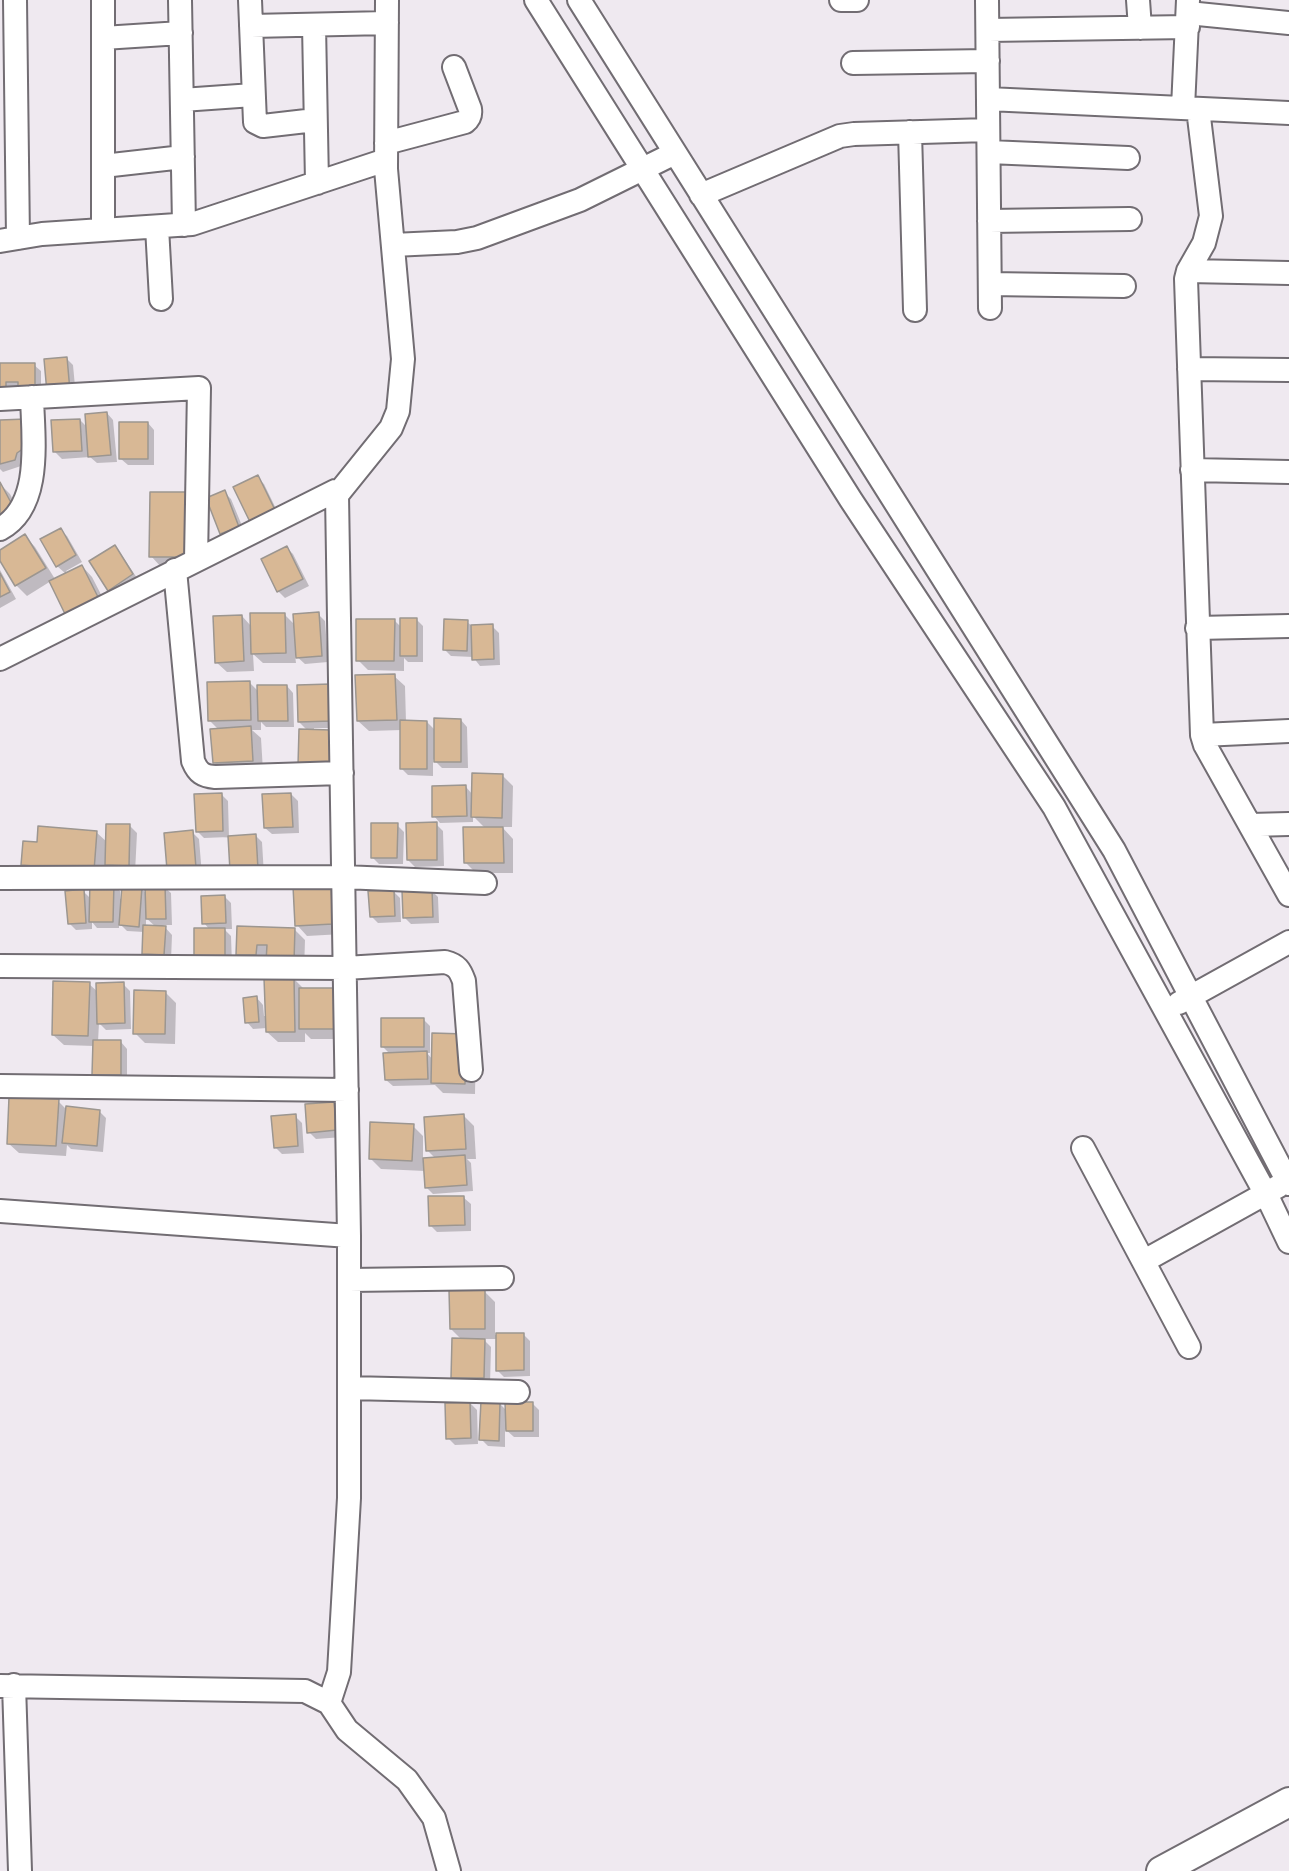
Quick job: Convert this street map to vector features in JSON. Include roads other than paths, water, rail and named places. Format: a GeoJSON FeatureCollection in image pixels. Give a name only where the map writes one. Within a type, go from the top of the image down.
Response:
{"type":"FeatureCollection","features":[{"type":"Feature","properties":{"kind":"main road"},"geometry":{"type":"LineString","coordinates":[[1161,1871],[1289,1802]]}},
{"type":"Feature","properties":{"kind":"main road"},"geometry":{"type":"LineString","coordinates":[[1198,1871],[1289,1821]]}},
{"type":"Feature","properties":{"kind":"street"},"geometry":{"type":"LineString","coordinates":[[15,0],[8,96],[9,239],[42,234],[184,225],[206,221],[317,183],[386,152],[465,122],[471,115],[470,109],[454,67]]}},
{"type":"Feature","properties":{"kind":"street"},"geometry":{"type":"LineString","coordinates":[[103,0],[103,230]]}},
{"type":"Feature","properties":{"kind":"street"},"geometry":{"type":"LineString","coordinates":[[180,0],[184,225]]}},
{"type":"Feature","properties":{"kind":"street"},"geometry":{"type":"LineString","coordinates":[[250,0],[254,118],[258,125],[315,120]]}},
{"type":"Feature","properties":{"kind":"street"},"geometry":{"type":"LineString","coordinates":[[329,1703],[339,1672],[349,1498],[349,1236],[337,495],[395,420],[403,352],[386,152],[387,0]]}},
{"type":"Feature","properties":{"kind":"street"},"geometry":{"type":"LineString","coordinates":[[536,0],[851,500],[1054,807],[1289,1242]]}},
{"type":"Feature","properties":{"kind":"street"},"geometry":{"type":"LineString","coordinates":[[579,0],[1114,850],[1288,1183],[1144,1261]]}},
{"type":"Feature","properties":{"kind":"street"},"geometry":{"type":"LineString","coordinates":[[841,0],[857,0]]}},
{"type":"Feature","properties":{"kind":"street"},"geometry":{"type":"LineString","coordinates":[[987,0],[990,308]]}},
{"type":"Feature","properties":{"kind":"street"},"geometry":{"type":"LineString","coordinates":[[1138,0],[1140,28]]}},
{"type":"Feature","properties":{"kind":"street"},"geometry":{"type":"LineString","coordinates":[[988,30],[1140,28],[1188,13],[1289,22]]}},
{"type":"Feature","properties":{"kind":"street"},"geometry":{"type":"LineString","coordinates":[[1188,13],[1191,108],[1211,216],[1204,243],[1186,279],[1202,735],[1205,746],[1289,895]]}},
{"type":"Feature","properties":{"kind":"street"},"geometry":{"type":"LineString","coordinates":[[251,26],[387,23]]}},
{"type":"Feature","properties":{"kind":"street"},"geometry":{"type":"LineString","coordinates":[[314,25],[317,183]]}},
{"type":"Feature","properties":{"kind":"street"},"geometry":{"type":"LineString","coordinates":[[103,38],[181,33]]}},
{"type":"Feature","properties":{"kind":"street"},"geometry":{"type":"LineString","coordinates":[[853,63],[988,61]]}},
{"type":"Feature","properties":{"kind":"street"},"geometry":{"type":"LineString","coordinates":[[182,100],[253,95]]}},
{"type":"Feature","properties":{"kind":"street"},"geometry":{"type":"LineString","coordinates":[[988,99],[1289,113]]}},
{"type":"Feature","properties":{"kind":"street"},"geometry":{"type":"LineString","coordinates":[[701,195],[840,136],[854,134],[910,132],[1128,158]]}},
{"type":"Feature","properties":{"kind":"street"},"geometry":{"type":"LineString","coordinates":[[910,132],[915,310]]}},
{"type":"Feature","properties":{"kind":"street"},"geometry":{"type":"LineString","coordinates":[[393,245],[457,242],[477,238],[572,204],[643,171],[675,153]]}},
{"type":"Feature","properties":{"kind":"street"},"geometry":{"type":"LineString","coordinates":[[103,166],[183,157]]}},
{"type":"Feature","properties":{"kind":"street"},"geometry":{"type":"LineString","coordinates":[[989,221],[1130,219]]}},
{"type":"Feature","properties":{"kind":"street"},"geometry":{"type":"LineString","coordinates":[[157,227],[160,299]]}},
{"type":"Feature","properties":{"kind":"street"},"geometry":{"type":"LineString","coordinates":[[1188,271],[1289,273]]}},
{"type":"Feature","properties":{"kind":"street"},"geometry":{"type":"LineString","coordinates":[[990,284],[1124,286]]}},
{"type":"Feature","properties":{"kind":"street"},"geometry":{"type":"LineString","coordinates":[[1189,369],[1289,370]]}},
{"type":"Feature","properties":{"kind":"street"},"geometry":{"type":"LineString","coordinates":[[0,399],[200,388],[196,560]]}},
{"type":"Feature","properties":{"kind":"street"},"geometry":{"type":"LineString","coordinates":[[0,529],[9,525],[18,515],[31,480],[33,467],[32,397]]}},
{"type":"Feature","properties":{"kind":"street"},"geometry":{"type":"LineString","coordinates":[[1192,470],[1289,472]]}},
{"type":"Feature","properties":{"kind":"street"},"geometry":{"type":"LineString","coordinates":[[0,658],[335,491],[337,495]]}},
{"type":"Feature","properties":{"kind":"street"},"geometry":{"type":"LineString","coordinates":[[175,570],[193,761],[197,771],[204,776],[215,777],[342,772]]}},
{"type":"Feature","properties":{"kind":"street"},"geometry":{"type":"LineString","coordinates":[[1197,628],[1289,626]]}},
{"type":"Feature","properties":{"kind":"street"},"geometry":{"type":"LineString","coordinates":[[980,694],[1004,676]]}},
{"type":"Feature","properties":{"kind":"street"},"geometry":{"type":"LineString","coordinates":[[1202,735],[1289,731]]}},
{"type":"Feature","properties":{"kind":"street"},"geometry":{"type":"LineString","coordinates":[[1250,825],[1289,824]]}},
{"type":"Feature","properties":{"kind":"street"},"geometry":{"type":"LineString","coordinates":[[0,878],[343,877],[485,883]]}},
{"type":"Feature","properties":{"kind":"street"},"geometry":{"type":"LineString","coordinates":[[1165,1011],[1289,942]]}},
{"type":"Feature","properties":{"kind":"street"},"geometry":{"type":"LineString","coordinates":[[0,966],[345,968],[445,962],[453,964],[460,970],[464,981],[471,1070]]}},
{"type":"Feature","properties":{"kind":"street"},"geometry":{"type":"LineString","coordinates":[[0,1086],[347,1090]]}},
{"type":"Feature","properties":{"kind":"street"},"geometry":{"type":"LineString","coordinates":[[1083,1148],[1189,1347]]}},
{"type":"Feature","properties":{"kind":"street"},"geometry":{"type":"LineString","coordinates":[[0,1211],[349,1236]]}},
{"type":"Feature","properties":{"kind":"street"},"geometry":{"type":"LineString","coordinates":[[349,1280],[502,1278]]}},
{"type":"Feature","properties":{"kind":"street"},"geometry":{"type":"LineString","coordinates":[[349,1388],[518,1392]]}},
{"type":"Feature","properties":{"kind":"street"},"geometry":{"type":"LineString","coordinates":[[20,1871],[7,1686],[305,1691],[329,1703],[347,1730],[407,1780],[434,1818],[449,1871]]}}]}
